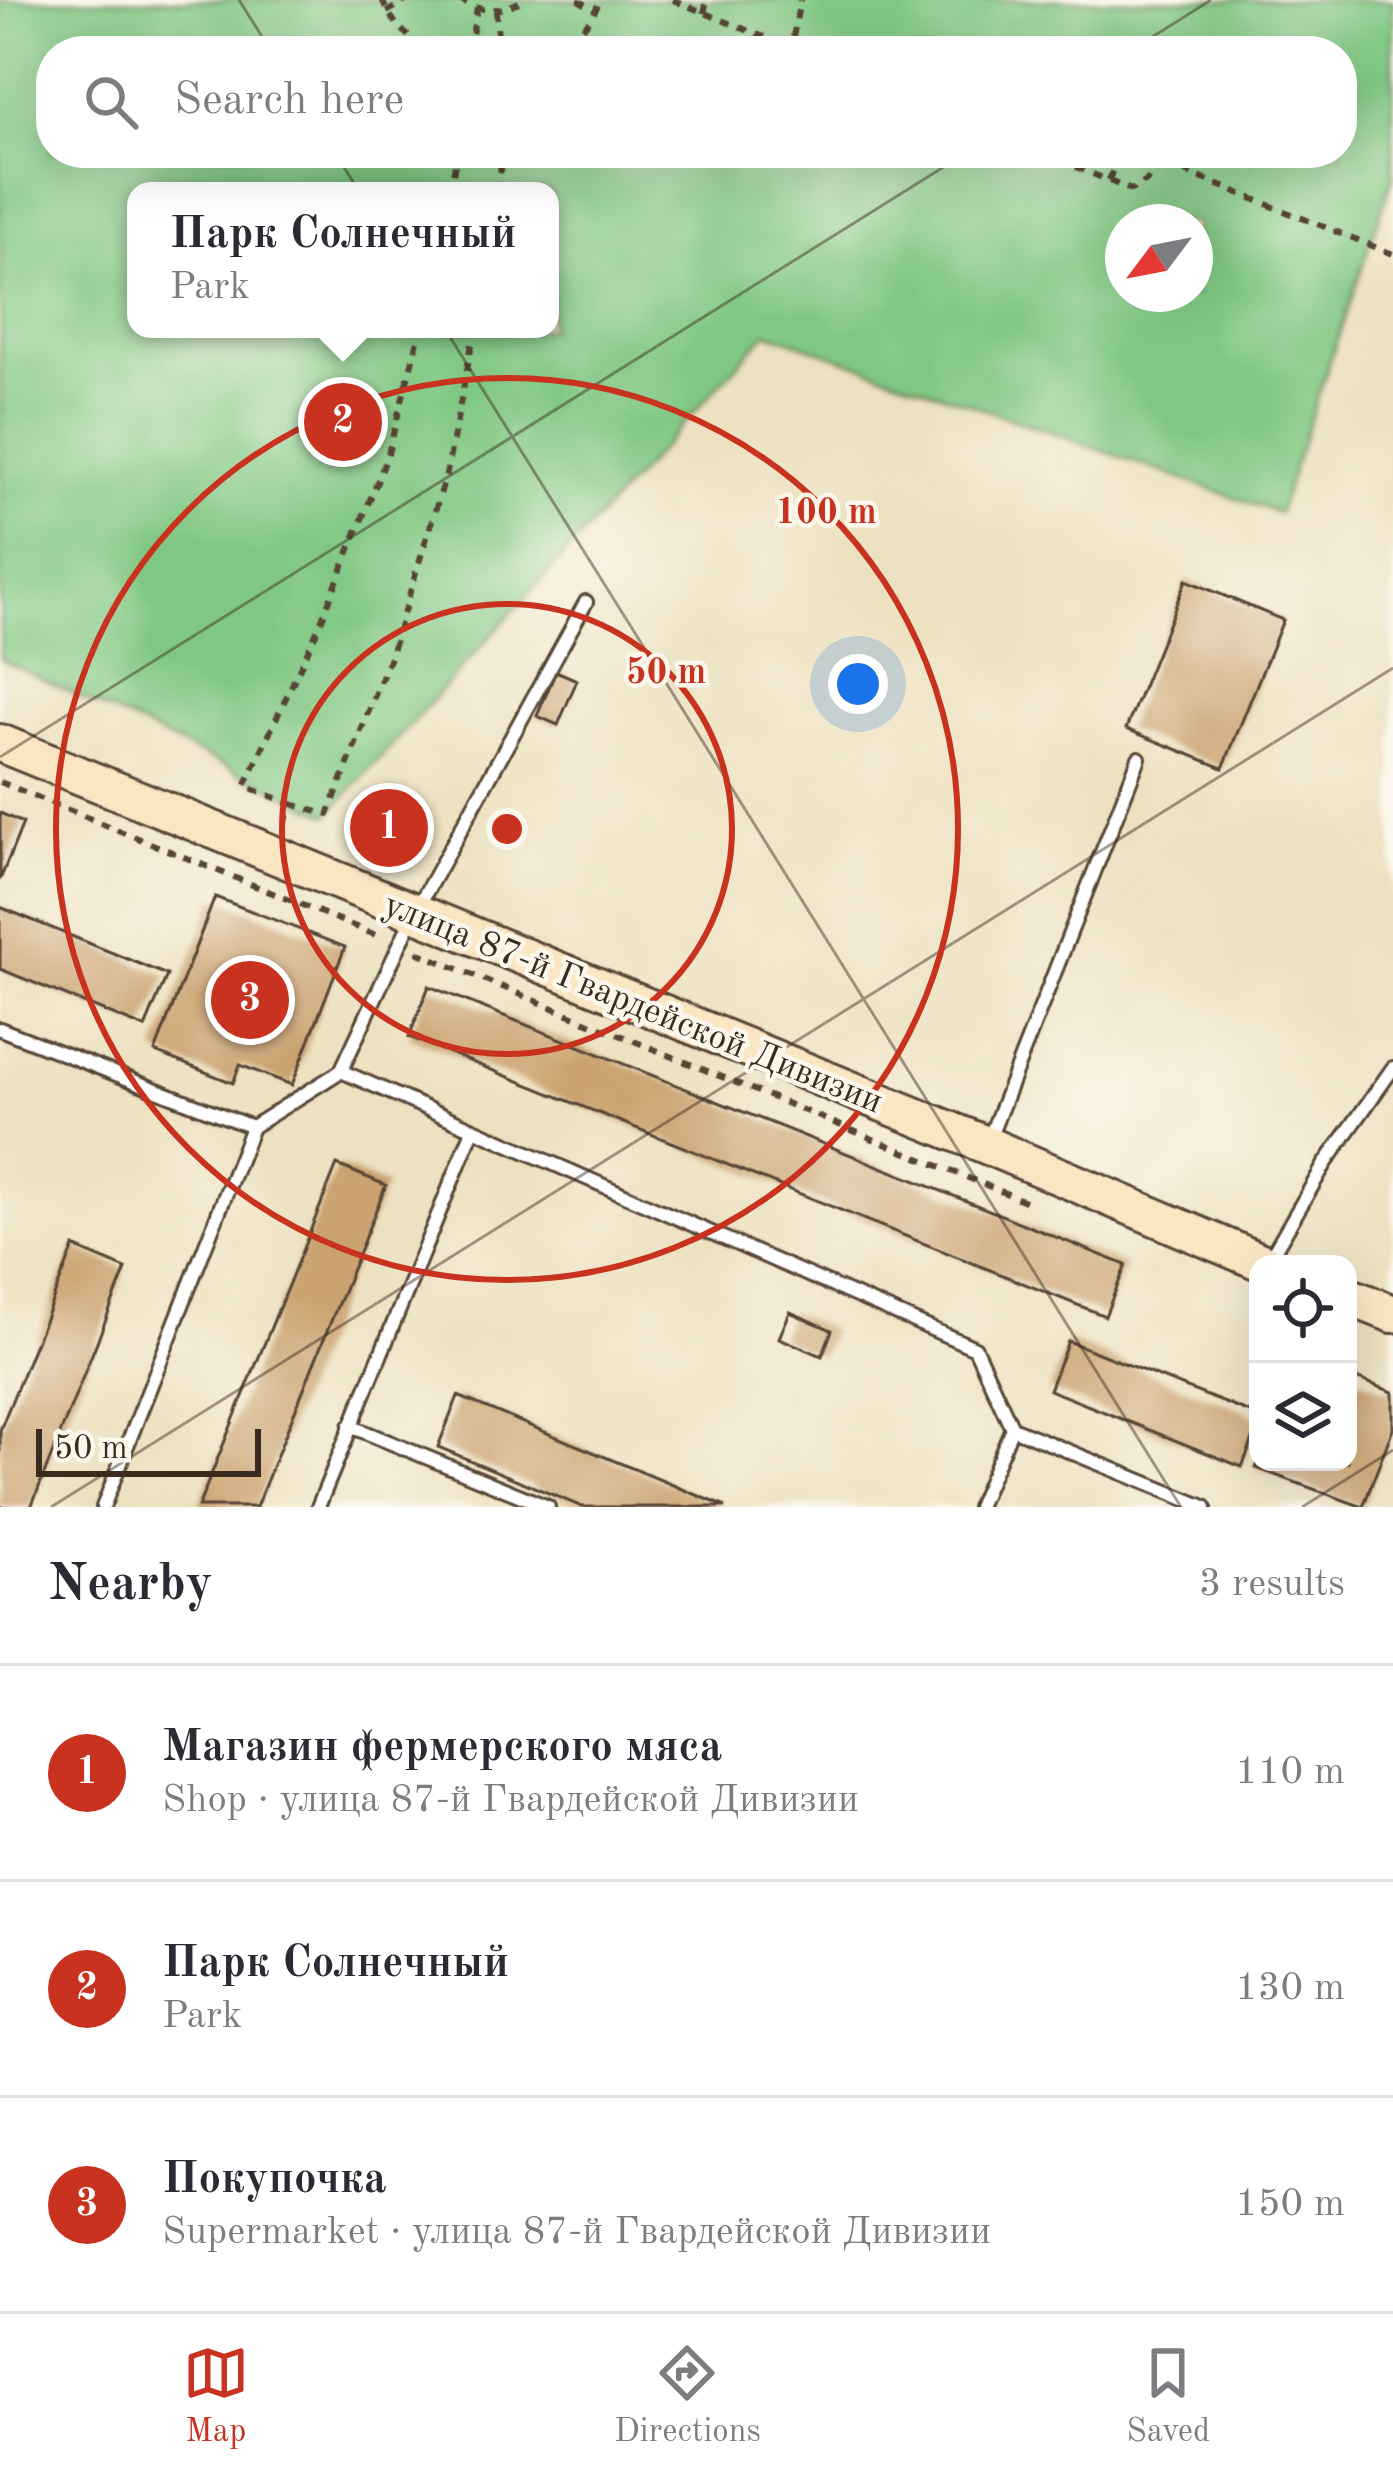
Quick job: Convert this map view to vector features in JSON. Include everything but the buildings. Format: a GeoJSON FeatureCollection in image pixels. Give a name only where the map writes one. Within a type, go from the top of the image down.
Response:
{"type":"FeatureCollection","features":[{"type":"Feature","properties":{"kind":"street","name":"улица 87-й Гвардейской Дивизии"},"geometry":{"type":"LineString","coordinates":[[0,743],[272,853],[407,928],[986,1145],[1249,1257]]}},
{"type":"Feature","properties":{"kind":"street"},"geometry":{"type":"LineString","coordinates":[[1357,1300],[1393,1314]]}},
{"type":"Feature","properties":{"kind":"lane"},"geometry":{"type":"LineString","coordinates":[[103,1507],[252,1127],[341,1072],[407,928],[586,602]]}},
{"type":"Feature","properties":{"kind":"lane"},"geometry":{"type":"LineString","coordinates":[[986,1145],[1139,758]]}},
{"type":"Feature","properties":{"kind":"lane"},"geometry":{"type":"LineString","coordinates":[[0,1029],[252,1127]]}},
{"type":"Feature","properties":{"kind":"lane"},"geometry":{"type":"LineString","coordinates":[[1271,1255],[1324,1164],[1393,1068]]}},
{"type":"Feature","properties":{"kind":"lane"},"geometry":{"type":"LineString","coordinates":[[341,1072],[975,1348],[1012,1428],[1205,1507]]}},
{"type":"Feature","properties":{"kind":"lane"},"geometry":{"type":"LineString","coordinates":[[318,1507],[472,1130]]}},
{"type":"Feature","properties":{"kind":"lane"},"geometry":{"type":"LineString","coordinates":[[350,1426],[548,1507]]}},
{"type":"Feature","properties":{"kind":"lane"},"geometry":{"type":"LineString","coordinates":[[978,1507],[1012,1428]]}},
{"type":"Feature","properties":{"kind":"path"},"geometry":{"type":"LineString","coordinates":[[382,0],[406,36]]}},
{"type":"Feature","properties":{"kind":"path"},"geometry":{"type":"LineString","coordinates":[[387,12],[407,0]]}},
{"type":"Feature","properties":{"kind":"path"},"geometry":{"type":"LineString","coordinates":[[459,0],[496,10],[522,0]]}},
{"type":"Feature","properties":{"kind":"path"},"geometry":{"type":"LineString","coordinates":[[578,0],[597,10]]}},
{"type":"Feature","properties":{"kind":"path"},"geometry":{"type":"LineString","coordinates":[[576,36],[600,0]]}},
{"type":"Feature","properties":{"kind":"path"},"geometry":{"type":"LineString","coordinates":[[673,0],[759,36]]}},
{"type":"Feature","properties":{"kind":"path"},"geometry":{"type":"LineString","coordinates":[[704,14],[707,0]]}},
{"type":"Feature","properties":{"kind":"path"},"geometry":{"type":"LineString","coordinates":[[796,36],[800,0]]}},
{"type":"Feature","properties":{"kind":"path"},"geometry":{"type":"LineString","coordinates":[[472,36],[477,8]]}},
{"type":"Feature","properties":{"kind":"path"},"geometry":{"type":"LineString","coordinates":[[496,10],[498,36]]}},
{"type":"Feature","properties":{"kind":"path"},"geometry":{"type":"LineString","coordinates":[[1080,168],[1131,190],[1147,181],[1151,168]]}},
{"type":"Feature","properties":{"kind":"path"},"geometry":{"type":"LineString","coordinates":[[1109,180],[1113,168]]}},
{"type":"Feature","properties":{"kind":"path"},"geometry":{"type":"LineString","coordinates":[[1176,168],[1393,254]]}},
{"type":"Feature","properties":{"kind":"path"},"geometry":{"type":"LineString","coordinates":[[419,338],[387,457],[320,623],[245,786],[328,815],[382,676],[446,475],[473,338]]}},
{"type":"Feature","properties":{"kind":"path"},"geometry":{"type":"LineString","coordinates":[[0,782],[259,888],[407,928],[1038,1206]]}},
{"type":"Feature","properties":{"kind":"path"},"geometry":{"type":"LineString","coordinates":[[259,888],[292,804]]}},
{"type":"Feature","properties":{"kind":"green space"},"geometry":{"type":"Polygon","coordinates":[[[0,0],[1393,0],[1393,177],[1278,513],[767,332],[328,815],[0,659],[0,0]]]}},
{"type":"Feature","properties":{"kind":"place","name":"Парк Солнечный"},"geometry":{"type":"Point","coordinates":[343,422]}},
{"type":"Feature","properties":{"kind":"place","name":"Магазин фермерского мяса"},"geometry":{"type":"Point","coordinates":[389,828]}},
{"type":"Feature","properties":{"kind":"place","name":"Покупочка"},"geometry":{"type":"Point","coordinates":[250,1000]}}]}
